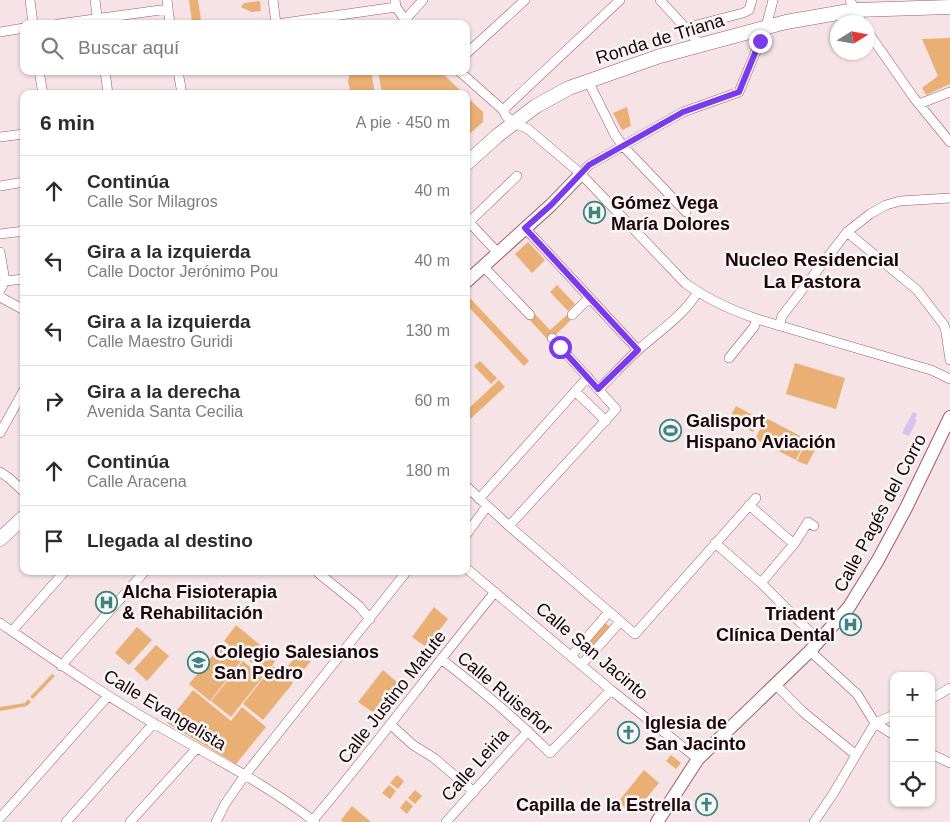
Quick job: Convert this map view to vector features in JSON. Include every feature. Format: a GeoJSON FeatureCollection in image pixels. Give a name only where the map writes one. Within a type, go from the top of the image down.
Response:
{"type":"FeatureCollection","features":[{"type":"Feature","properties":{"kind":"main road","name":"Ronda de Triana"},"geometry":{"type":"LineString","coordinates":[[470,161],[536,106],[569,88],[660,56],[766,26],[855,11],[950,6]]}},
{"type":"Feature","properties":{"kind":"main road"},"geometry":{"type":"LineString","coordinates":[[470,278],[582,174]]}},
{"type":"Feature","properties":{"kind":"main road","name":"Calle Pagés del Corro"},"geometry":{"type":"LineString","coordinates":[[657,822],[698,759],[820,641],[849,607],[878,560],[906,508],[950,418]]}},
{"type":"Feature","properties":{"kind":"main road"},"geometry":{"type":"LineString","coordinates":[[0,540],[20,521]]}},
{"type":"Feature","properties":{"kind":"street"},"geometry":{"type":"LineString","coordinates":[[30,0],[32,20]]}},
{"type":"Feature","properties":{"kind":"street"},"geometry":{"type":"LineString","coordinates":[[95,0],[98,20]]}},
{"type":"Feature","properties":{"kind":"street"},"geometry":{"type":"LineString","coordinates":[[273,0],[276,20]]}},
{"type":"Feature","properties":{"kind":"street"},"geometry":{"type":"LineString","coordinates":[[408,20],[423,0]]}},
{"type":"Feature","properties":{"kind":"street"},"geometry":{"type":"LineString","coordinates":[[470,50],[525,0]]}},
{"type":"Feature","properties":{"kind":"street"},"geometry":{"type":"LineString","coordinates":[[504,110],[620,0]]}},
{"type":"Feature","properties":{"kind":"street"},"geometry":{"type":"LineString","coordinates":[[660,0],[701,45]]}},
{"type":"Feature","properties":{"kind":"street"},"geometry":{"type":"LineString","coordinates":[[685,28],[743,13],[749,10],[752,0]]}},
{"type":"Feature","properties":{"kind":"street"},"geometry":{"type":"LineString","coordinates":[[582,174],[589,165],[683,112],[739,92],[766,26],[773,0]]}},
{"type":"Feature","properties":{"kind":"street"},"geometry":{"type":"LineString","coordinates":[[105,20],[167,3],[169,20]]}},
{"type":"Feature","properties":{"kind":"street"},"geometry":{"type":"LineString","coordinates":[[299,20],[395,3],[405,20]]}},
{"type":"Feature","properties":{"kind":"street"},"geometry":{"type":"LineString","coordinates":[[0,32],[20,29]]}},
{"type":"Feature","properties":{"kind":"street"},"geometry":{"type":"LineString","coordinates":[[875,42],[919,104],[950,142]]}},
{"type":"Feature","properties":{"kind":"street"},"geometry":{"type":"LineString","coordinates":[[40,75],[42,90]]}},
{"type":"Feature","properties":{"kind":"street"},"geometry":{"type":"LineString","coordinates":[[106,75],[107,90]]}},
{"type":"Feature","properties":{"kind":"street"},"geometry":{"type":"LineString","coordinates":[[179,75],[181,90]]}},
{"type":"Feature","properties":{"kind":"street"},"geometry":{"type":"LineString","coordinates":[[464,75],[504,110],[506,116],[514,123],[528,129],[582,174],[685,284],[697,293],[728,309],[757,320],[931,370],[950,378]]}},
{"type":"Feature","properties":{"kind":"street"},"geometry":{"type":"LineString","coordinates":[[588,81],[614,135],[622,146],[686,212]]}},
{"type":"Feature","properties":{"kind":"street"},"geometry":{"type":"LineString","coordinates":[[919,104],[950,92]]}},
{"type":"Feature","properties":{"kind":"street"},"geometry":{"type":"LineString","coordinates":[[0,137],[20,134]]}},
{"type":"Feature","properties":{"kind":"street"},"geometry":{"type":"LineString","coordinates":[[470,221],[517,176]]}},
{"type":"Feature","properties":{"kind":"street"},"geometry":{"type":"LineString","coordinates":[[0,186],[20,183]]}},
{"type":"Feature","properties":{"kind":"street"},"geometry":{"type":"LineString","coordinates":[[779,326],[782,316],[847,232],[870,214],[886,205],[914,200],[950,198]]}},
{"type":"Feature","properties":{"kind":"street"},"geometry":{"type":"LineString","coordinates":[[470,225],[498,252]]}},
{"type":"Feature","properties":{"kind":"street"},"geometry":{"type":"LineString","coordinates":[[525,228],[638,350]]}},
{"type":"Feature","properties":{"kind":"street"},"geometry":{"type":"LineString","coordinates":[[0,234],[20,232]]}},
{"type":"Feature","properties":{"kind":"street"},"geometry":{"type":"LineString","coordinates":[[847,232],[917,290],[944,324],[949,342],[950,360]]}},
{"type":"Feature","properties":{"kind":"street"},"geometry":{"type":"LineString","coordinates":[[0,252],[5,281],[0,290]]}},
{"type":"Feature","properties":{"kind":"street"},"geometry":{"type":"LineString","coordinates":[[483,266],[530,315]]}},
{"type":"Feature","properties":{"kind":"street"},"geometry":{"type":"LineString","coordinates":[[5,281],[20,279]]}},
{"type":"Feature","properties":{"kind":"street"},"geometry":{"type":"LineString","coordinates":[[598,389],[666,326],[697,293]]}},
{"type":"Feature","properties":{"kind":"street"},"geometry":{"type":"LineString","coordinates":[[0,297],[20,308]]}},
{"type":"Feature","properties":{"kind":"street"},"geometry":{"type":"LineString","coordinates":[[572,315],[589,298]]}},
{"type":"Feature","properties":{"kind":"street"},"geometry":{"type":"LineString","coordinates":[[730,358],[754,327],[757,320]]}},
{"type":"Feature","properties":{"kind":"street"},"geometry":{"type":"LineString","coordinates":[[510,526],[616,409],[552,338]]}},
{"type":"Feature","properties":{"kind":"street"},"geometry":{"type":"LineString","coordinates":[[479,499],[588,377]]}},
{"type":"Feature","properties":{"kind":"street"},"geometry":{"type":"LineString","coordinates":[[575,391],[606,421]]}},
{"type":"Feature","properties":{"kind":"street"},"geometry":{"type":"LineString","coordinates":[[0,433],[20,397]]}},
{"type":"Feature","properties":{"kind":"street"},"geometry":{"type":"LineString","coordinates":[[0,472],[20,488]]}},
{"type":"Feature","properties":{"kind":"street"},"geometry":{"type":"LineString","coordinates":[[470,490],[635,634],[756,498]]}},
{"type":"Feature","properties":{"kind":"street"},"geometry":{"type":"LineString","coordinates":[[749,505],[794,544]]}},
{"type":"Feature","properties":{"kind":"street"},"geometry":{"type":"LineString","coordinates":[[470,529],[487,506]]}},
{"type":"Feature","properties":{"kind":"street"},"geometry":{"type":"LineString","coordinates":[[762,583],[794,544],[808,522],[814,526]]}},
{"type":"Feature","properties":{"kind":"street"},"geometry":{"type":"LineString","coordinates":[[714,543],[762,583],[820,641]]}},
{"type":"Feature","properties":{"kind":"street","name":"Calle San Jacinto"},"geometry":{"type":"LineString","coordinates":[[470,571],[611,690],[698,759]]}},
{"type":"Feature","properties":{"kind":"street"},"geometry":{"type":"LineString","coordinates":[[12,632],[62,575]]}},
{"type":"Feature","properties":{"kind":"street"},"geometry":{"type":"LineString","coordinates":[[61,666],[141,575]]}},
{"type":"Feature","properties":{"kind":"street"},"geometry":{"type":"LineString","coordinates":[[321,575],[358,606],[370,619]]}},
{"type":"Feature","properties":{"kind":"street"},"geometry":{"type":"LineString","coordinates":[[216,822],[235,788],[404,575]]}},
{"type":"Feature","properties":{"kind":"street","name":"Calle Justino Matute"},"geometry":{"type":"LineString","coordinates":[[314,821],[495,592]]}},
{"type":"Feature","properties":{"kind":"street"},"geometry":{"type":"LineString","coordinates":[[571,656],[609,612]]}},
{"type":"Feature","properties":{"kind":"street"},"geometry":{"type":"LineString","coordinates":[[582,664],[620,622]]}},
{"type":"Feature","properties":{"kind":"street","name":"Calle Evangelista"},"geometry":{"type":"LineString","coordinates":[[0,623],[108,696],[245,775],[314,821]]}},
{"type":"Feature","properties":{"kind":"street"},"geometry":{"type":"LineString","coordinates":[[810,651],[857,694],[875,723],[890,732]]}},
{"type":"Feature","properties":{"kind":"street","name":"Calle Ruiseñor"},"geometry":{"type":"LineString","coordinates":[[441,659],[528,730],[550,753],[611,690]]}},
{"type":"Feature","properties":{"kind":"street"},"geometry":{"type":"LineString","coordinates":[[776,685],[803,712],[856,755]]}},
{"type":"Feature","properties":{"kind":"street"},"geometry":{"type":"LineString","coordinates":[[935,697],[950,688]]}},
{"type":"Feature","properties":{"kind":"street"},"geometry":{"type":"LineString","coordinates":[[0,818],[108,696]]}},
{"type":"Feature","properties":{"kind":"street"},"geometry":{"type":"LineString","coordinates":[[814,822],[875,723],[890,717]]}},
{"type":"Feature","properties":{"kind":"street"},"geometry":{"type":"LineString","coordinates":[[66,822],[154,723]]}},
{"type":"Feature","properties":{"kind":"street"},"geometry":{"type":"LineString","coordinates":[[390,724],[474,792]]}},
{"type":"Feature","properties":{"kind":"street","name":"Calle Leiria"},"geometry":{"type":"LineString","coordinates":[[446,822],[528,730]]}},
{"type":"Feature","properties":{"kind":"street"},"geometry":{"type":"LineString","coordinates":[[130,822],[197,748]]}},
{"type":"Feature","properties":{"kind":"street"},"geometry":{"type":"LineString","coordinates":[[935,756],[950,763]]}},
{"type":"Feature","properties":{"kind":"shaded area"},"geometry":{"type":"Polygon","coordinates":[[[189,0],[198,0],[201,20],[192,20],[189,0]]]}},
{"type":"Feature","properties":{"kind":"shaded area"},"geometry":{"type":"Polygon","coordinates":[[[260,1],[261,11],[251,12],[241,7],[244,3],[260,1]]]}},
{"type":"Feature","properties":{"kind":"shaded area"},"geometry":{"type":"Polygon","coordinates":[[[950,38],[950,84],[926,95],[922,88],[938,76],[922,39],[950,38]]]}},
{"type":"Feature","properties":{"kind":"shaded area"},"geometry":{"type":"Polygon","coordinates":[[[349,75],[372,75],[374,90],[350,90],[348,82],[349,75]]]}},
{"type":"Feature","properties":{"kind":"shaded area"},"geometry":{"type":"Polygon","coordinates":[[[379,75],[444,75],[460,90],[381,90],[379,75]]]}},
{"type":"Feature","properties":{"kind":"shaded area"},"geometry":{"type":"Polygon","coordinates":[[[470,100],[483,112],[483,122],[470,133],[470,100]]]}},
{"type":"Feature","properties":{"kind":"shaded area"},"geometry":{"type":"Polygon","coordinates":[[[627,107],[631,126],[622,130],[613,113],[627,107]]]}},
{"type":"Feature","properties":{"kind":"shaded area"},"geometry":{"type":"Polygon","coordinates":[[[528,242],[545,260],[532,273],[515,254],[528,242]]]}},
{"type":"Feature","properties":{"kind":"shaded area"},"geometry":{"type":"Polygon","coordinates":[[[557,285],[575,304],[568,311],[550,292],[557,285]]]}},
{"type":"Feature","properties":{"kind":"shaded area"},"geometry":{"type":"Polygon","coordinates":[[[470,298],[529,361],[524,366],[470,308],[470,298]]]}},
{"type":"Feature","properties":{"kind":"shaded area"},"geometry":{"type":"Polygon","coordinates":[[[533,312],[550,330],[567,315],[572,319],[549,341],[527,317],[533,312]]]}},
{"type":"Feature","properties":{"kind":"shaded area"},"geometry":{"type":"Polygon","coordinates":[[[480,361],[497,378],[491,384],[474,366],[480,361]]]}},
{"type":"Feature","properties":{"kind":"shaded area"},"geometry":{"type":"Polygon","coordinates":[[[795,363],[845,378],[836,409],[786,394],[795,363]]]}},
{"type":"Feature","properties":{"kind":"shaded area"},"geometry":{"type":"Polygon","coordinates":[[[499,380],[505,387],[470,419],[470,407],[499,380]]]}},
{"type":"Feature","properties":{"kind":"shaded area"},"geometry":{"type":"Polygon","coordinates":[[[736,406],[760,419],[753,432],[729,419],[736,406]]]}},
{"type":"Feature","properties":{"kind":"shaded area"},"geometry":{"type":"Polygon","coordinates":[[[913,412],[917,414],[915,419],[917,420],[909,436],[902,433],[913,412]]]}},
{"type":"Feature","properties":{"kind":"shaded area"},"geometry":{"type":"Polygon","coordinates":[[[766,418],[806,439],[796,460],[755,439],[766,418]]]}},
{"type":"Feature","properties":{"kind":"shaded area"},"geometry":{"type":"Polygon","coordinates":[[[807,441],[817,446],[807,465],[797,461],[807,441]]]}},
{"type":"Feature","properties":{"kind":"shaded area"},"geometry":{"type":"Polygon","coordinates":[[[434,607],[448,619],[426,647],[412,637],[434,607]]]}},
{"type":"Feature","properties":{"kind":"shaded area"},"geometry":{"type":"Polygon","coordinates":[[[604,622],[611,628],[594,647],[588,642],[604,622]]]}},
{"type":"Feature","properties":{"kind":"shaded area"},"geometry":{"type":"Polygon","coordinates":[[[236,625],[265,649],[252,663],[224,641],[236,625]]]}},
{"type":"Feature","properties":{"kind":"shaded area"},"geometry":{"type":"Polygon","coordinates":[[[137,627],[152,640],[129,665],[115,653],[137,627]]]}},
{"type":"Feature","properties":{"kind":"shaded area"},"geometry":{"type":"Polygon","coordinates":[[[222,644],[242,660],[210,701],[189,684],[222,644]]]}},
{"type":"Feature","properties":{"kind":"shaded area"},"geometry":{"type":"Polygon","coordinates":[[[156,645],[169,656],[147,681],[134,669],[156,645]]]}},
{"type":"Feature","properties":{"kind":"shaded area"},"geometry":{"type":"Polygon","coordinates":[[[270,649],[279,656],[265,675],[255,667],[270,649]]]}},
{"type":"Feature","properties":{"kind":"shaded area"},"geometry":{"type":"Polygon","coordinates":[[[300,651],[311,661],[295,680],[284,671],[300,651]]]}},
{"type":"Feature","properties":{"kind":"shaded area"},"geometry":{"type":"Polygon","coordinates":[[[243,661],[263,677],[231,717],[211,701],[243,661]]]}},
{"type":"Feature","properties":{"kind":"shaded area"},"geometry":{"type":"Polygon","coordinates":[[[273,666],[293,683],[263,720],[243,704],[273,666]]]}},
{"type":"Feature","properties":{"kind":"shaded area"},"geometry":{"type":"Polygon","coordinates":[[[383,670],[398,683],[374,713],[358,702],[383,670]]]}},
{"type":"Feature","properties":{"kind":"shaded area"},"geometry":{"type":"Polygon","coordinates":[[[52,674],[55,676],[33,699],[30,697],[52,674]]]}},
{"type":"Feature","properties":{"kind":"shaded area"},"geometry":{"type":"Polygon","coordinates":[[[193,690],[231,721],[242,707],[266,727],[236,764],[167,723],[193,690]]]}},
{"type":"Feature","properties":{"kind":"shaded area"},"geometry":{"type":"Polygon","coordinates":[[[28,699],[31,702],[27,706],[0,711],[0,707],[25,703],[28,699]]]}},
{"type":"Feature","properties":{"kind":"shaded area"},"geometry":{"type":"Polygon","coordinates":[[[671,755],[681,763],[676,769],[666,761],[671,755]]]}},
{"type":"Feature","properties":{"kind":"shaded area"},"geometry":{"type":"Polygon","coordinates":[[[644,770],[659,783],[633,814],[618,802],[644,770]]]}},
{"type":"Feature","properties":{"kind":"shaded area"},"geometry":{"type":"Polygon","coordinates":[[[397,775],[404,781],[398,789],[390,783],[397,775]]]}},
{"type":"Feature","properties":{"kind":"shaded area"},"geometry":{"type":"Polygon","coordinates":[[[389,785],[396,791],[390,799],[382,793],[389,785]]]}},
{"type":"Feature","properties":{"kind":"shaded area"},"geometry":{"type":"Polygon","coordinates":[[[415,790],[422,796],[415,804],[408,798],[415,790]]]}},
{"type":"Feature","properties":{"kind":"shaded area"},"geometry":{"type":"Polygon","coordinates":[[[406,800],[413,806],[407,814],[400,808],[406,800]]]}},
{"type":"Feature","properties":{"kind":"shaded area"},"geometry":{"type":"Polygon","coordinates":[[[352,806],[371,822],[343,822],[341,820],[352,806]]]}},
{"type":"Feature","properties":{"kind":"place","name":"Gómez Vega María Dolores"},"geometry":{"type":"Point","coordinates":[595,213]}},
{"type":"Feature","properties":{"kind":"place","name":"Galisport Hispano Aviación"},"geometry":{"type":"Point","coordinates":[670,431]}},
{"type":"Feature","properties":{"kind":"place","name":"Alcha Fisioterapia & Rehabilitación"},"geometry":{"type":"Point","coordinates":[106,602]}},
{"type":"Feature","properties":{"kind":"place","name":"Triadent Clínica Dental"},"geometry":{"type":"Point","coordinates":[851,624]}},
{"type":"Feature","properties":{"kind":"place","name":"Colegio Salesianos San Pedro"},"geometry":{"type":"Point","coordinates":[198,662]}},
{"type":"Feature","properties":{"kind":"place","name":"Iglesia de San Jacinto"},"geometry":{"type":"Point","coordinates":[629,733]}},
{"type":"Feature","properties":{"kind":"place","name":"Capilla de la Estrella"},"geometry":{"type":"Point","coordinates":[707,805]}},
{"type":"Feature","properties":{"kind":"district","name":"Nucleo Residencial La Pastora"},"geometry":{"type":"Point","coordinates":[812,270]}},
{"type":"Feature","properties":{"kind":"route"},"geometry":{"type":"LineString","coordinates":[[560,347],[598,389],[638,350],[525,228],[551,205],[589,165],[683,112],[739,92],[760,41]]}}]}
